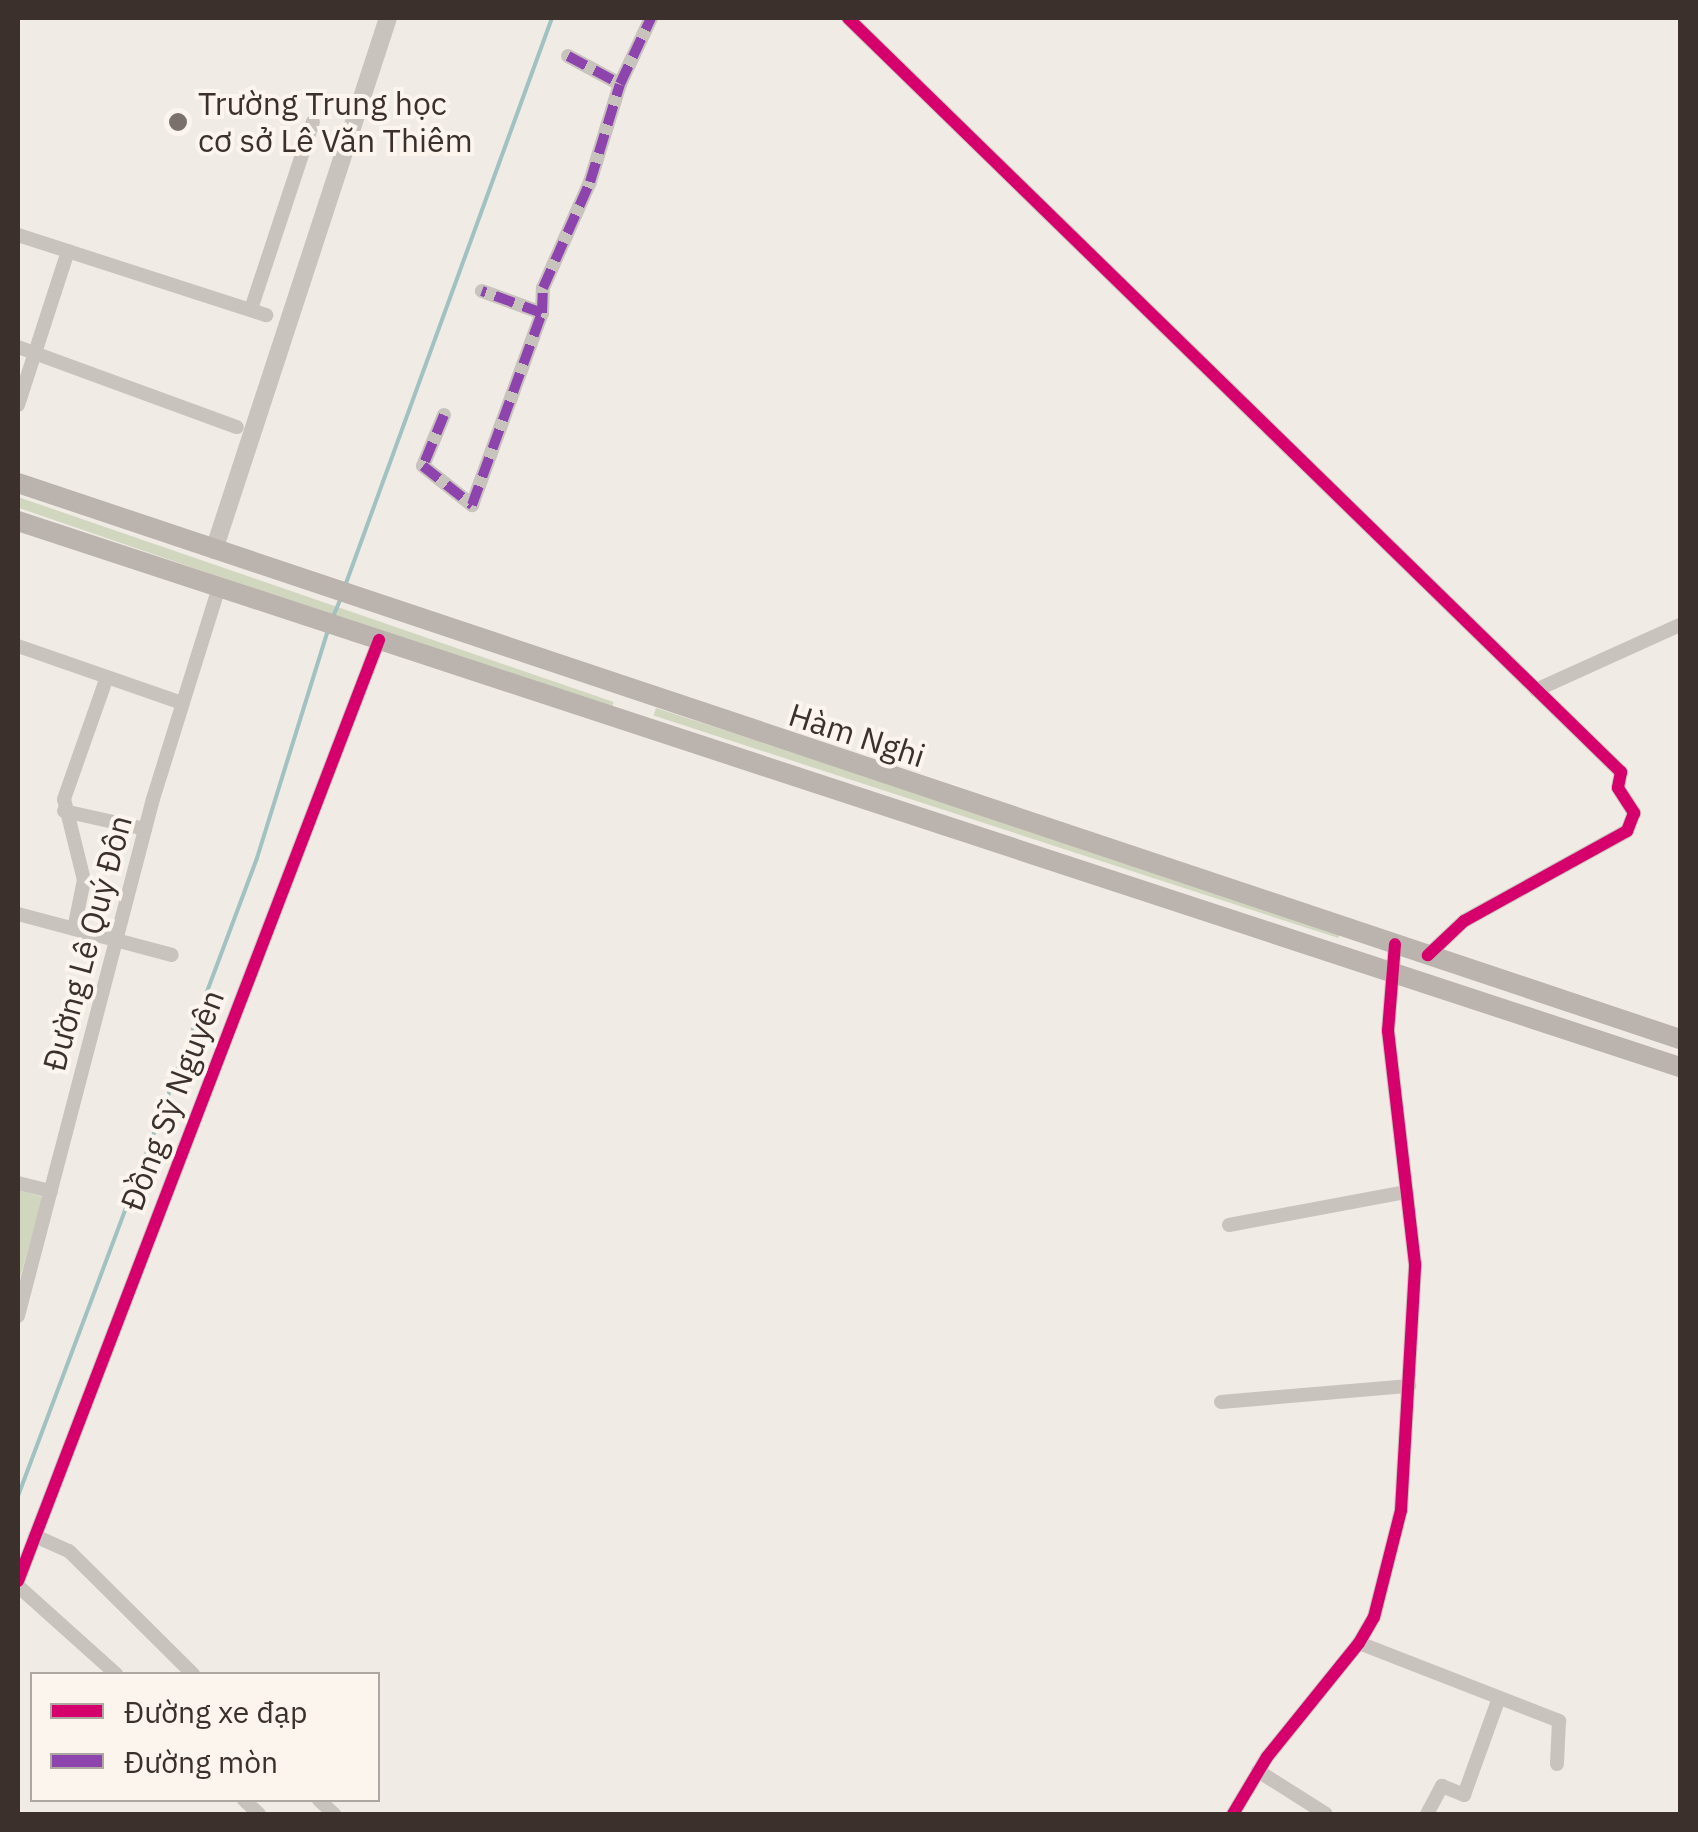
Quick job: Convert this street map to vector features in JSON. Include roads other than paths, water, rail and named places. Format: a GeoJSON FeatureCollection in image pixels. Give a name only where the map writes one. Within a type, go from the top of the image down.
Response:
{"type":"FeatureCollection","features":[{"type":"Feature","properties":{"kind":"main road","name":"Hàm Nghi"},"geometry":{"type":"LineString","coordinates":[[18,483],[1680,1038]]}},
{"type":"Feature","properties":{"kind":"main road","name":"Hàm Nghi"},"geometry":{"type":"LineString","coordinates":[[18,521],[1680,1066]]}},
{"type":"Feature","properties":{"kind":"street"},"geometry":{"type":"LineString","coordinates":[[214,550],[388,18]]}},
{"type":"Feature","properties":{"kind":"street"},"geometry":{"type":"LineString","coordinates":[[444,416],[423,466],[472,504],[542,313],[544,288],[590,182],[620,84],[651,18]]}},
{"type":"Feature","properties":{"kind":"street"},"geometry":{"type":"LineString","coordinates":[[848,18],[1621,772],[1618,788],[1633,822],[1621,836],[1464,921],[1428,955]]}},
{"type":"Feature","properties":{"kind":"street"},"geometry":{"type":"LineString","coordinates":[[568,56],[620,84]]}},
{"type":"Feature","properties":{"kind":"street"},"geometry":{"type":"LineString","coordinates":[[18,235],[258,312],[313,122]]}},
{"type":"Feature","properties":{"kind":"street"},"geometry":{"type":"LineString","coordinates":[[18,404],[68,251]]}},
{"type":"Feature","properties":{"kind":"street"},"geometry":{"type":"LineString","coordinates":[[482,291],[542,313]]}},
{"type":"Feature","properties":{"kind":"street"},"geometry":{"type":"LineString","coordinates":[[18,347],[237,427]]}},
{"type":"Feature","properties":{"kind":"street","name":"Đường Lê Quý Đôn"},"geometry":{"type":"LineString","coordinates":[[18,1316],[145,829],[219,587]]}},
{"type":"Feature","properties":{"kind":"street"},"geometry":{"type":"LineString","coordinates":[[1536,690],[1680,626]]}},
{"type":"Feature","properties":{"kind":"street","name":"Đồng Sỹ Nguyên"},"geometry":{"type":"LineString","coordinates":[[18,1583],[378,640]]}},
{"type":"Feature","properties":{"kind":"street"},"geometry":{"type":"LineString","coordinates":[[18,646],[182,703]]}},
{"type":"Feature","properties":{"kind":"street"},"geometry":{"type":"LineString","coordinates":[[74,929],[84,880],[64,811],[107,677]]}},
{"type":"Feature","properties":{"kind":"street"},"geometry":{"type":"LineString","coordinates":[[64,811],[145,829]]}},
{"type":"Feature","properties":{"kind":"street"},"geometry":{"type":"LineString","coordinates":[[18,914],[172,955]]}},
{"type":"Feature","properties":{"kind":"street"},"geometry":{"type":"LineString","coordinates":[[1232,1814],[1258,1770],[1360,1643],[1374,1617],[1401,1510],[1415,1264],[1388,1031],[1389,970],[1395,944]]}},
{"type":"Feature","properties":{"kind":"street"},"geometry":{"type":"LineString","coordinates":[[18,1182],[50,1192]]}},
{"type":"Feature","properties":{"kind":"street"},"geometry":{"type":"LineString","coordinates":[[1229,1226],[1405,1192]]}},
{"type":"Feature","properties":{"kind":"street"},"geometry":{"type":"LineString","coordinates":[[1220,1402],[1408,1386]]}},
{"type":"Feature","properties":{"kind":"street"},"geometry":{"type":"LineString","coordinates":[[35,1536],[69,1550],[191,1672]]}},
{"type":"Feature","properties":{"kind":"street"},"geometry":{"type":"LineString","coordinates":[[18,1583],[114,1672]]}},
{"type":"Feature","properties":{"kind":"street"},"geometry":{"type":"LineString","coordinates":[[1360,1643],[1559,1721],[1557,1764]]}},
{"type":"Feature","properties":{"kind":"street"},"geometry":{"type":"LineString","coordinates":[[1426,1814],[1442,1786],[1464,1794],[1498,1698]]}},
{"type":"Feature","properties":{"kind":"street"},"geometry":{"type":"LineString","coordinates":[[1258,1770],[1326,1814]]}},
{"type":"Feature","properties":{"kind":"waterway"},"geometry":{"type":"LineString","coordinates":[[345,586],[552,18]]}},
{"type":"Feature","properties":{"kind":"waterway"},"geometry":{"type":"LineString","coordinates":[[332,619],[340,600]]}},
{"type":"Feature","properties":{"kind":"waterway"},"geometry":{"type":"LineString","coordinates":[[18,1496],[257,858],[327,633]]}},
{"type":"Feature","properties":{"kind":"place","name":"Trường Trung học cơ sở Lê Văn Thiêm"},"geometry":{"type":"Point","coordinates":[178,122]}}]}
